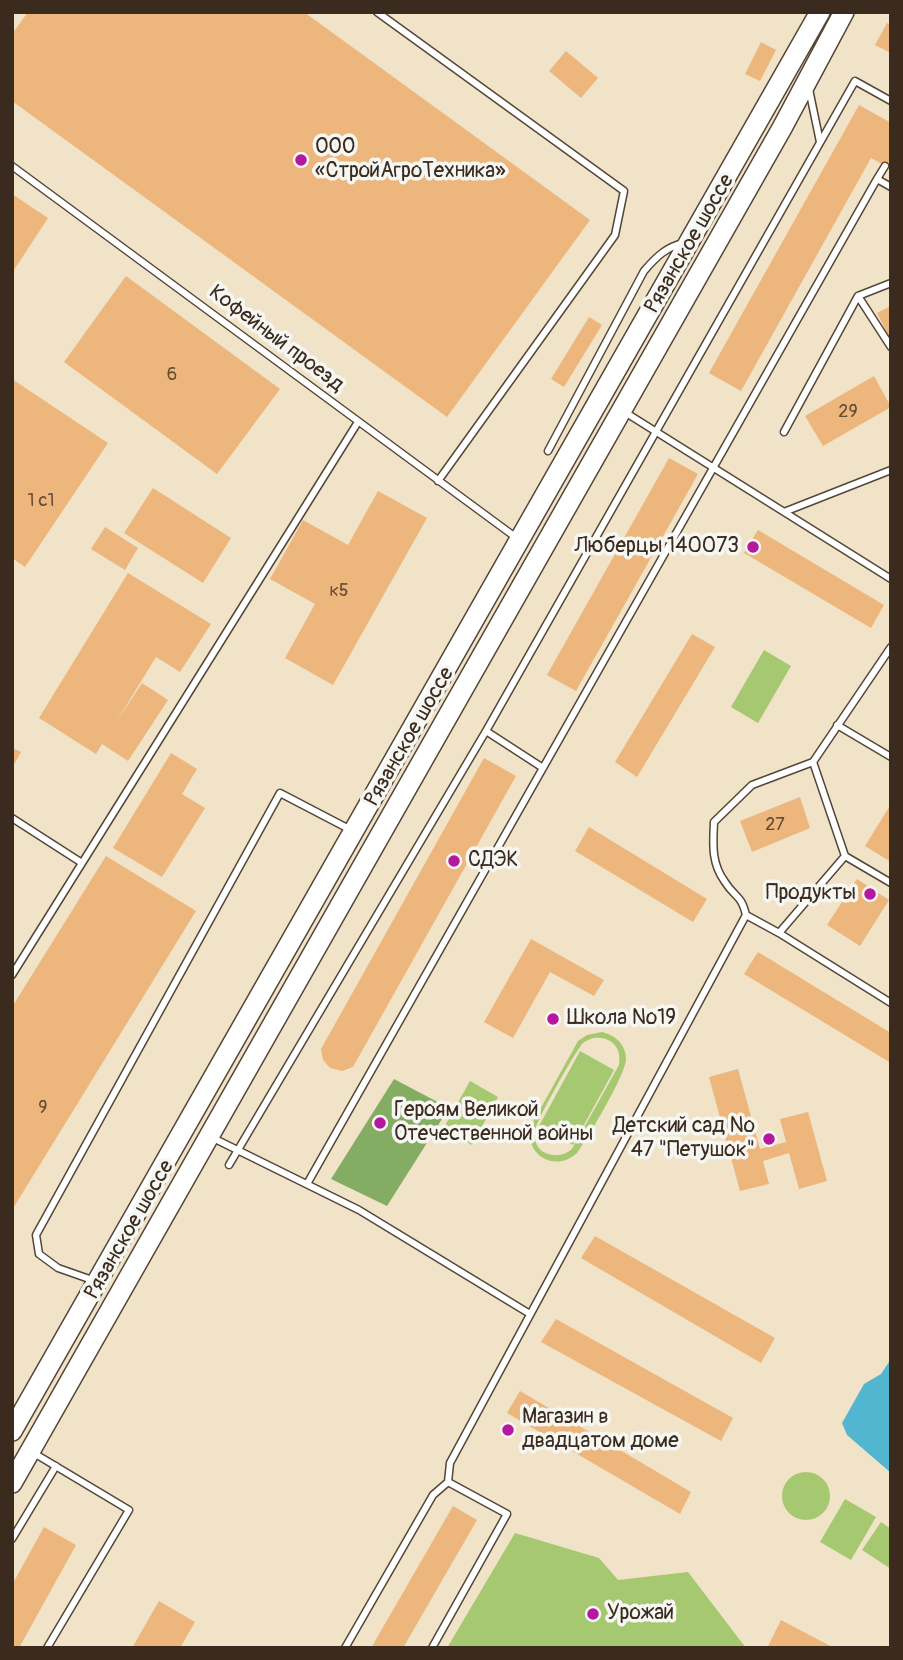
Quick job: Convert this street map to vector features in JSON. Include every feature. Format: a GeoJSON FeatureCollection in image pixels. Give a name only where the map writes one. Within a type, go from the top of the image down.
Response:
{"type":"FeatureCollection","features":[{"type":"Feature","properties":{"kind":"main road","name":"Рязанское шоссе"},"geometry":{"type":"LineString","coordinates":[[12,1431],[820,12]]}},
{"type":"Feature","properties":{"kind":"main road","name":"Рязанское шоссе"},"geometry":{"type":"LineString","coordinates":[[12,1483],[808,80],[844,12]]}},
{"type":"Feature","properties":{"kind":"lane"},"geometry":{"type":"LineString","coordinates":[[377,12],[624,191],[615,235],[438,481]]}},
{"type":"Feature","properties":{"kind":"lane"},"geometry":{"type":"LineString","coordinates":[[808,80],[820,142]]}},
{"type":"Feature","properties":{"kind":"lane"},"geometry":{"type":"LineString","coordinates":[[229,1166],[486,731],[855,81],[891,101]]}},
{"type":"Feature","properties":{"kind":"lane","name":"Кофейный проезд"},"geometry":{"type":"LineString","coordinates":[[12,166],[519,540]]}},
{"type":"Feature","properties":{"kind":"lane"},"geometry":{"type":"LineString","coordinates":[[307,1184],[885,166]]}},
{"type":"Feature","properties":{"kind":"lane"},"geometry":{"type":"LineString","coordinates":[[877,179],[891,187]]}},
{"type":"Feature","properties":{"kind":"lane"},"geometry":{"type":"LineString","coordinates":[[548,451],[645,271],[657,256],[674,245],[690,241]]}},
{"type":"Feature","properties":{"kind":"lane"},"geometry":{"type":"LineString","coordinates":[[784,432],[858,296],[891,282]]}},
{"type":"Feature","properties":{"kind":"lane"},"geometry":{"type":"LineString","coordinates":[[858,296],[891,347]]}},
{"type":"Feature","properties":{"kind":"lane"},"geometry":{"type":"LineString","coordinates":[[621,410],[891,579]]}},
{"type":"Feature","properties":{"kind":"lane"},"geometry":{"type":"LineString","coordinates":[[12,975],[358,422]]}},
{"type":"Feature","properties":{"kind":"lane"},"geometry":{"type":"LineString","coordinates":[[784,512],[891,470]]}},
{"type":"Feature","properties":{"kind":"lane"},"geometry":{"type":"LineString","coordinates":[[345,1648],[433,1495],[449,1482],[450,1463],[746,915],[742,900],[725,883],[713,859],[714,822],[752,785],[813,762],[891,647]]}},
{"type":"Feature","properties":{"kind":"lane"},"geometry":{"type":"LineString","coordinates":[[837,726],[891,757]]}},
{"type":"Feature","properties":{"kind":"lane"},"geometry":{"type":"LineString","coordinates":[[486,731],[543,768]]}},
{"type":"Feature","properties":{"kind":"lane"},"geometry":{"type":"LineString","coordinates":[[813,762],[845,856],[891,883]]}},
{"type":"Feature","properties":{"kind":"lane"},"geometry":{"type":"LineString","coordinates":[[97,1282],[58,1268],[39,1254],[36,1235],[280,793],[353,832]]}},
{"type":"Feature","properties":{"kind":"lane"},"geometry":{"type":"LineString","coordinates":[[12,818],[82,863]]}},
{"type":"Feature","properties":{"kind":"lane"},"geometry":{"type":"LineString","coordinates":[[779,933],[845,856]]}},
{"type":"Feature","properties":{"kind":"lane"},"geometry":{"type":"LineString","coordinates":[[746,915],[891,1003]]}},
{"type":"Feature","properties":{"kind":"lane"},"geometry":{"type":"LineString","coordinates":[[210,1136],[359,1210],[530,1314]]}},
{"type":"Feature","properties":{"kind":"lane"},"geometry":{"type":"LineString","coordinates":[[30,1451],[129,1510],[47,1648]]}},
{"type":"Feature","properties":{"kind":"lane"},"geometry":{"type":"LineString","coordinates":[[12,1539],[56,1466]]}},
{"type":"Feature","properties":{"kind":"lane"},"geometry":{"type":"LineString","coordinates":[[432,1648],[507,1514],[449,1482]]}},
{"type":"Feature","properties":{"kind":"green space"},"geometry":{"type":"Polygon","coordinates":[[[764,650],[791,666],[758,723],[731,707],[764,650]]]}},
{"type":"Feature","properties":{"kind":"green space"},"geometry":{"type":"Polygon","coordinates":[[[602,1032],[615,1038],[624,1049],[624,1067],[606,1106],[577,1153],[558,1162],[549,1161],[541,1157],[531,1142],[533,1122],[578,1041],[587,1035],[602,1032]],[[599,1038],[583,1043],[537,1124],[537,1145],[547,1154],[560,1155],[572,1149],[619,1065],[617,1048],[610,1041],[599,1038]]]}},
{"type":"Feature","properties":{"kind":"green space"},"geometry":{"type":"Polygon","coordinates":[[[580,1051],[614,1070],[573,1145],[539,1126],[580,1051]]]}},
{"type":"Feature","properties":{"kind":"green space"},"geometry":{"type":"Polygon","coordinates":[[[394,1079],[449,1108],[387,1206],[331,1179],[394,1079]]]}},
{"type":"Feature","properties":{"kind":"green space"},"geometry":{"type":"Polygon","coordinates":[[[470,1081],[498,1097],[472,1145],[443,1129],[470,1081]]]}},
{"type":"Feature","properties":{"kind":"green space"},"geometry":{"type":"Polygon","coordinates":[[[806,1472],[823,1479],[830,1496],[823,1513],[806,1520],[789,1513],[782,1496],[789,1479],[806,1472]]]}},
{"type":"Feature","properties":{"kind":"green space"},"geometry":{"type":"Polygon","coordinates":[[[845,1499],[876,1517],[851,1560],[820,1542],[845,1499]]]}},
{"type":"Feature","properties":{"kind":"green space"},"geometry":{"type":"Polygon","coordinates":[[[881,1522],[891,1529],[891,1569],[862,1550],[881,1522]]]}},
{"type":"Feature","properties":{"kind":"green space","name":"Урожай"},"geometry":{"type":"Polygon","coordinates":[[[515,1533],[599,1558],[618,1580],[688,1572],[746,1648],[447,1648],[515,1533]]]}},
{"type":"Feature","properties":{"kind":"water"},"geometry":{"type":"Polygon","coordinates":[[[891,1359],[891,1473],[847,1435],[842,1423],[864,1384],[881,1374],[891,1359]]]}},
{"type":"Feature","properties":{"kind":"building","name":"ООО «СтройАгроТехника»"},"geometry":{"type":"Polygon","coordinates":[[[28,12],[304,12],[590,220],[447,417],[12,101],[12,34],[28,12]]]}},
{"type":"Feature","properties":{"kind":"building"},"geometry":{"type":"Polygon","coordinates":[[[887,23],[891,25],[891,53],[875,45],[887,23]]]}},
{"type":"Feature","properties":{"kind":"building"},"geometry":{"type":"Polygon","coordinates":[[[761,42],[776,50],[760,81],[745,74],[761,42]]]}},
{"type":"Feature","properties":{"kind":"building"},"geometry":{"type":"Polygon","coordinates":[[[566,51],[598,78],[581,98],[549,71],[566,51]]]}},
{"type":"Feature","properties":{"kind":"building"},"geometry":{"type":"Polygon","coordinates":[[[859,105],[891,123],[891,169],[871,158],[741,391],[709,373],[859,105]]]}},
{"type":"Feature","properties":{"kind":"building"},"geometry":{"type":"Polygon","coordinates":[[[12,194],[48,218],[12,273],[12,194]]]}},
{"type":"Feature","properties":{"kind":"building"},"geometry":{"type":"Polygon","coordinates":[[[126,276],[280,389],[217,474],[64,362],[126,276]]]}},
{"type":"Feature","properties":{"kind":"building"},"geometry":{"type":"Polygon","coordinates":[[[891,306],[891,340],[877,313],[891,306]]]}},
{"type":"Feature","properties":{"kind":"building"},"geometry":{"type":"Polygon","coordinates":[[[589,317],[602,325],[564,387],[551,379],[589,317]]]}},
{"type":"Feature","properties":{"kind":"building"},"geometry":{"type":"Polygon","coordinates":[[[874,376],[891,407],[823,446],[805,416],[874,376]]]}},
{"type":"Feature","properties":{"kind":"building"},"geometry":{"type":"Polygon","coordinates":[[[12,379],[108,443],[25,567],[12,558],[12,379]]]}},
{"type":"Feature","properties":{"kind":"building"},"geometry":{"type":"Polygon","coordinates":[[[669,458],[698,474],[576,691],[547,675],[669,458]]]}},
{"type":"Feature","properties":{"kind":"building"},"geometry":{"type":"Polygon","coordinates":[[[153,488],[231,538],[203,583],[124,533],[153,488]]]}},
{"type":"Feature","properties":{"kind":"building"},"geometry":{"type":"Polygon","coordinates":[[[378,491],[427,518],[333,685],[285,658],[315,604],[270,579],[303,520],[348,545],[378,491]]]}},
{"type":"Feature","properties":{"kind":"building"},"geometry":{"type":"Polygon","coordinates":[[[105,527],[138,548],[125,570],[91,549],[105,527]]]}},
{"type":"Feature","properties":{"kind":"building"},"geometry":{"type":"Polygon","coordinates":[[[758,530],[884,605],[871,628],[744,553],[758,530]]]}},
{"type":"Feature","properties":{"kind":"building"},"geometry":{"type":"Polygon","coordinates":[[[128,573],[211,624],[180,672],[156,657],[115,724],[142,683],[168,700],[128,761],[102,744],[96,754],[39,718],[128,573]]]}},
{"type":"Feature","properties":{"kind":"building"},"geometry":{"type":"Polygon","coordinates":[[[692,634],[715,647],[637,777],[615,762],[692,634]]]}},
{"type":"Feature","properties":{"kind":"building"},"geometry":{"type":"Polygon","coordinates":[[[12,748],[21,752],[12,768],[12,748]]]}},
{"type":"Feature","properties":{"kind":"building"},"geometry":{"type":"Polygon","coordinates":[[[171,753],[197,769],[182,794],[205,808],[162,877],[113,848],[171,753]]]}},
{"type":"Feature","properties":{"kind":"building"},"geometry":{"type":"Polygon","coordinates":[[[484,758],[516,776],[353,1067],[342,1071],[330,1068],[323,1060],[321,1049],[484,758]]]}},
{"type":"Feature","properties":{"kind":"building"},"geometry":{"type":"Polygon","coordinates":[[[800,797],[810,828],[752,852],[740,821],[800,797]]]}},
{"type":"Feature","properties":{"kind":"building"},"geometry":{"type":"Polygon","coordinates":[[[891,804],[891,862],[865,846],[891,804]]]}},
{"type":"Feature","properties":{"kind":"building"},"geometry":{"type":"Polygon","coordinates":[[[589,827],[707,899],[693,922],[575,851],[589,827]]]}},
{"type":"Feature","properties":{"kind":"building"},"geometry":{"type":"Polygon","coordinates":[[[106,856],[196,911],[12,1210],[12,1007],[106,856]]]}},
{"type":"Feature","properties":{"kind":"building"},"geometry":{"type":"Polygon","coordinates":[[[857,879],[889,900],[860,946],[827,925],[857,879]]]}},
{"type":"Feature","properties":{"kind":"building"},"geometry":{"type":"Polygon","coordinates":[[[531,939],[604,980],[594,996],[550,972],[513,1038],[484,1022],[531,939]]]}},
{"type":"Feature","properties":{"kind":"building"},"geometry":{"type":"Polygon","coordinates":[[[758,952],[891,1033],[891,1063],[744,974],[758,952]]]}},
{"type":"Feature","properties":{"kind":"building"},"geometry":{"type":"Polygon","coordinates":[[[738,1069],[760,1149],[786,1142],[780,1119],[808,1112],[827,1181],[799,1189],[789,1153],[763,1161],[769,1184],[740,1191],[709,1077],[738,1069]]]}},
{"type":"Feature","properties":{"kind":"building"},"geometry":{"type":"Polygon","coordinates":[[[595,1236],[775,1338],[761,1363],[581,1258],[595,1236]]]}},
{"type":"Feature","properties":{"kind":"building"},"geometry":{"type":"Polygon","coordinates":[[[556,1319],[733,1418],[721,1441],[541,1342],[556,1319]]]}},
{"type":"Feature","properties":{"kind":"building"},"geometry":{"type":"Polygon","coordinates":[[[520,1391],[691,1492],[680,1514],[507,1413],[520,1391]]]}},
{"type":"Feature","properties":{"kind":"building"},"geometry":{"type":"Polygon","coordinates":[[[453,1506],[477,1520],[403,1648],[371,1648],[453,1506]]]}},
{"type":"Feature","properties":{"kind":"building"},"geometry":{"type":"Polygon","coordinates":[[[44,1527],[76,1545],[19,1648],[12,1648],[12,1585],[44,1527]]]}},
{"type":"Feature","properties":{"kind":"building"},"geometry":{"type":"Polygon","coordinates":[[[159,1601],[195,1622],[180,1648],[132,1648],[159,1601]]]}},
{"type":"Feature","properties":{"kind":"building"},"geometry":{"type":"Polygon","coordinates":[[[781,1620],[834,1648],[767,1648],[781,1620]]]}},
{"type":"Feature","properties":{"kind":"place","name":"ООО «СтройАгроТехника»"},"geometry":{"type":"Point","coordinates":[301,160]}},
{"type":"Feature","properties":{"kind":"place","name":"Люберцы 140073"},"geometry":{"type":"Point","coordinates":[753,547]}},
{"type":"Feature","properties":{"kind":"place","name":"СДЭК"},"geometry":{"type":"Point","coordinates":[454,861]}},
{"type":"Feature","properties":{"kind":"place","name":"Продукты"},"geometry":{"type":"Point","coordinates":[870,894]}},
{"type":"Feature","properties":{"kind":"place","name":"Школа №19"},"geometry":{"type":"Point","coordinates":[553,1019]}},
{"type":"Feature","properties":{"kind":"place","name":"Героям Великой Отечественной войны"},"geometry":{"type":"Point","coordinates":[380,1123]}},
{"type":"Feature","properties":{"kind":"place","name":"Детский сад № 47 \"Петушок\""},"geometry":{"type":"Point","coordinates":[769,1139]}},
{"type":"Feature","properties":{"kind":"place","name":"Магазин в двадцатом доме"},"geometry":{"type":"Point","coordinates":[508,1430]}},
{"type":"Feature","properties":{"kind":"place","name":"Урожай"},"geometry":{"type":"Point","coordinates":[593,1614]}}]}
